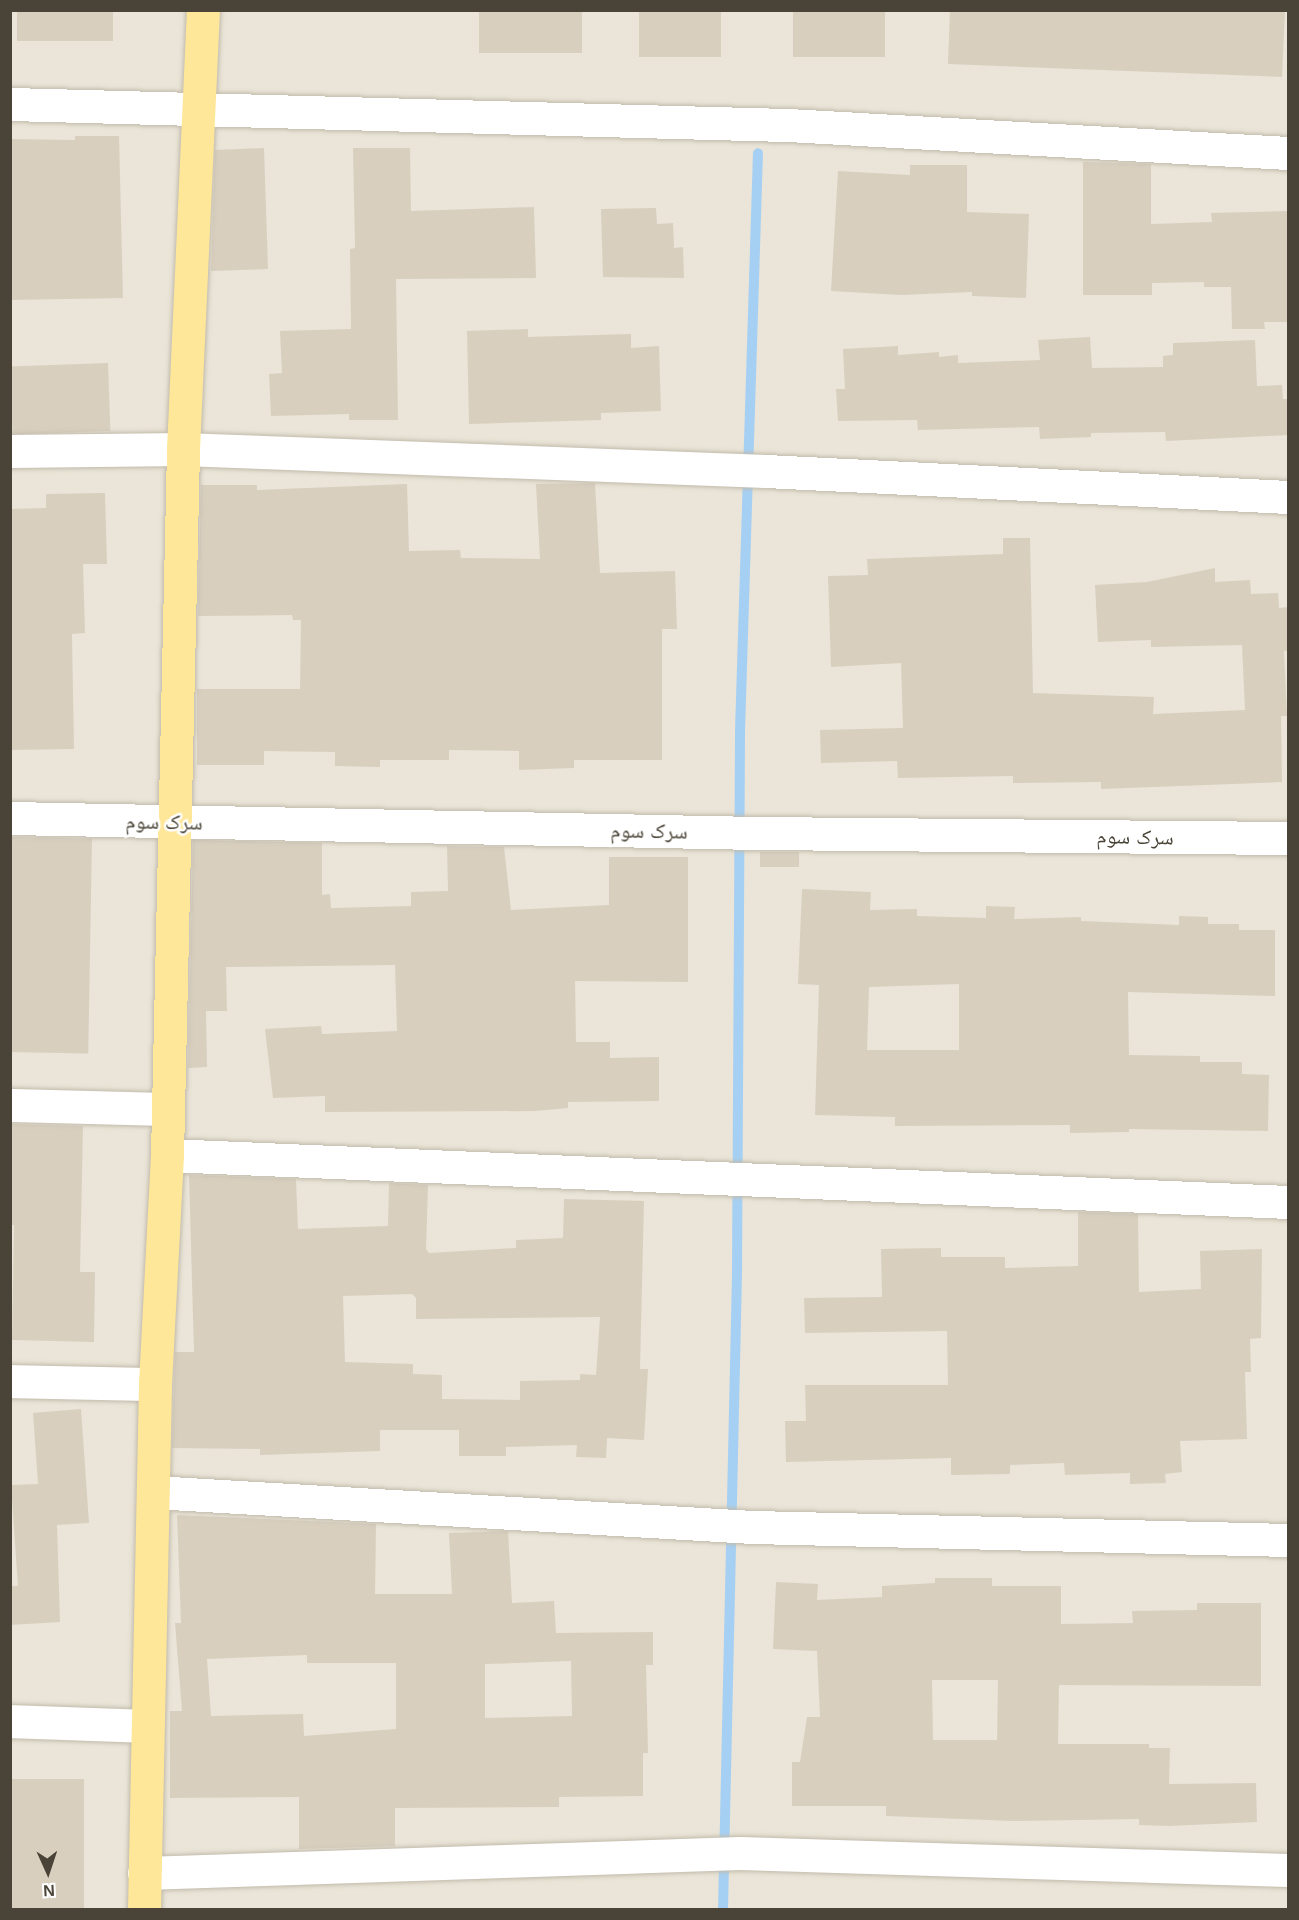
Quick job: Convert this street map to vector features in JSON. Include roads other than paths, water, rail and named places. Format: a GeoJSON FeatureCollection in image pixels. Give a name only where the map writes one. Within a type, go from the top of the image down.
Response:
{"type":"FeatureCollection","features":[{"type":"Feature","properties":{"kind":"main road"},"geometry":{"type":"LineString","coordinates":[[144,1910],[146,1726],[155,1384],[167,1155],[183,449],[204,10]]}},
{"type":"Feature","properties":{"kind":"street"},"geometry":{"type":"LineString","coordinates":[[10,104],[788,125],[1288,153]]}},
{"type":"Feature","properties":{"kind":"street"},"geometry":{"type":"LineString","coordinates":[[10,451],[183,449],[766,471],[1288,497]]}},
{"type":"Feature","properties":{"kind":"street","name":"سرک سوم"},"geometry":{"type":"LineString","coordinates":[[10,818],[1288,838]]}},
{"type":"Feature","properties":{"kind":"street"},"geometry":{"type":"LineString","coordinates":[[10,1105],[168,1109]]}},
{"type":"Feature","properties":{"kind":"street"},"geometry":{"type":"LineString","coordinates":[[167,1155],[1288,1202]]}},
{"type":"Feature","properties":{"kind":"street"},"geometry":{"type":"LineString","coordinates":[[10,1381],[155,1384]]}},
{"type":"Feature","properties":{"kind":"street"},"geometry":{"type":"LineString","coordinates":[[153,1492],[753,1527],[1288,1540]]}},
{"type":"Feature","properties":{"kind":"street"},"geometry":{"type":"LineString","coordinates":[[10,1721],[146,1726]]}},
{"type":"Feature","properties":{"kind":"street"},"geometry":{"type":"LineString","coordinates":[[144,1873],[740,1853],[1288,1870]]}},
{"type":"Feature","properties":{"kind":"waterway"},"geometry":{"type":"LineString","coordinates":[[723,1910],[737,1274],[740,731],[758,153]]}}]}
